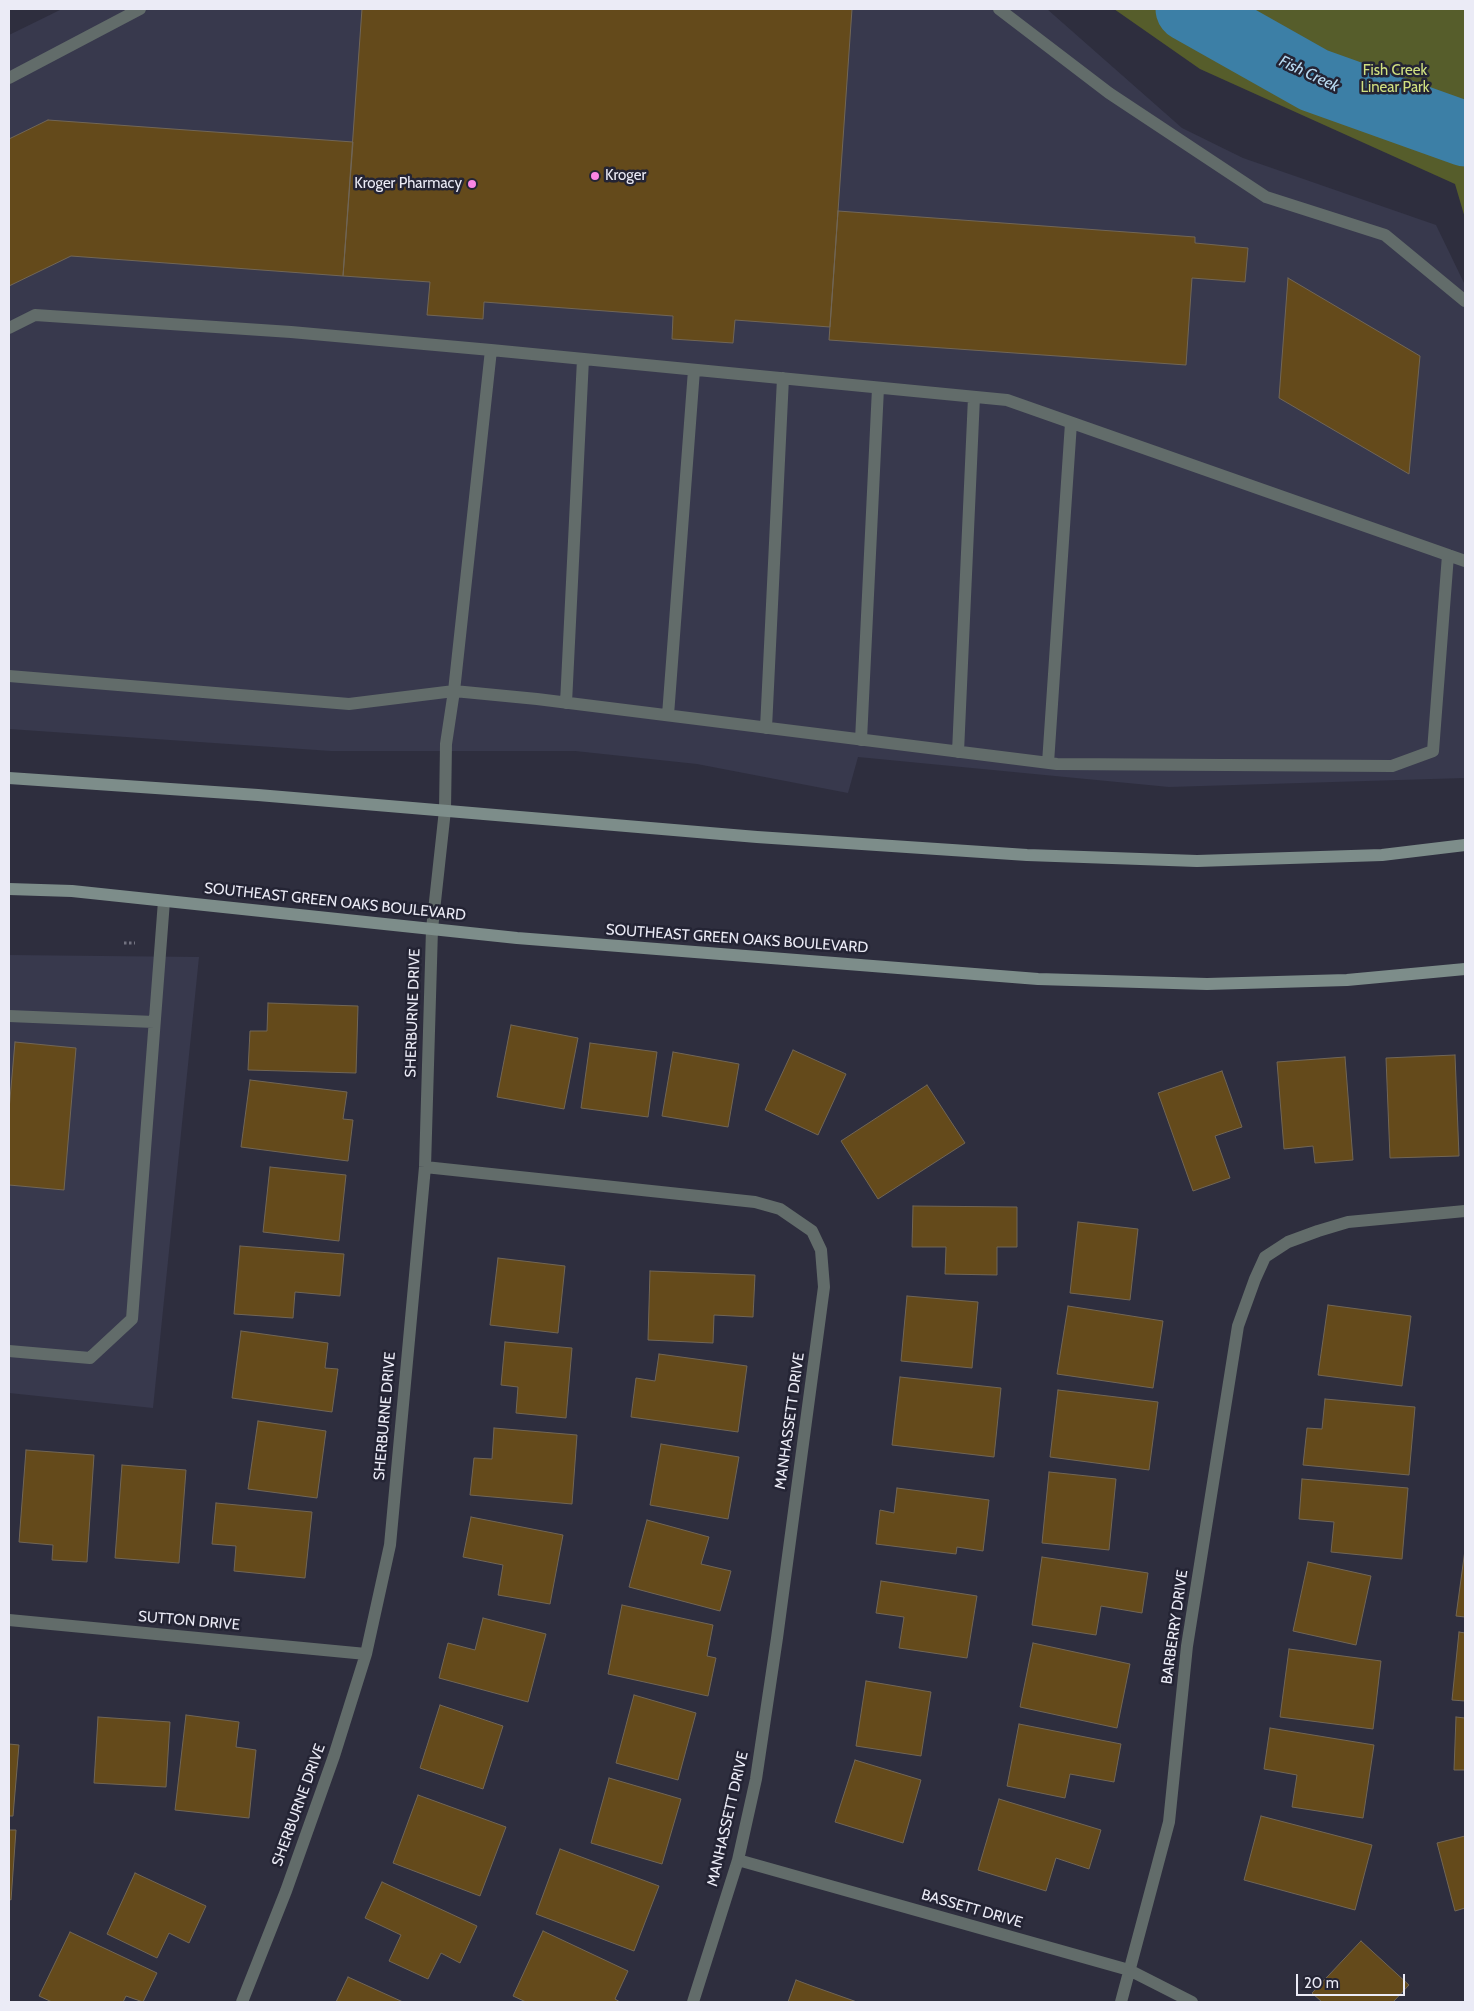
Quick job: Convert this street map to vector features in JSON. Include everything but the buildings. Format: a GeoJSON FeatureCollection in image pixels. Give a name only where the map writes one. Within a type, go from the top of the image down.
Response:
{"type":"FeatureCollection","features":[{"type":"Feature","properties":{"kind":"main road"},"geometry":{"type":"LineString","coordinates":[[9,778],[445,810],[757,837],[1028,855],[1197,861],[1382,855],[1465,845]]}},
{"type":"Feature","properties":{"kind":"main road","name":"SOUTHEAST GREEN OAKS BOULEVARD"},"geometry":{"type":"LineString","coordinates":[[9,889],[72,891],[517,938],[1038,979],[1207,984],[1346,980],[1465,970]]}},
{"type":"Feature","properties":{"kind":"street"},"geometry":{"type":"LineString","coordinates":[[9,78],[140,9]]}},
{"type":"Feature","properties":{"kind":"street"},"geometry":{"type":"LineString","coordinates":[[999,9],[1109,93],[1266,197],[1384,234],[1465,301]]}},
{"type":"Feature","properties":{"kind":"street"},"geometry":{"type":"LineString","coordinates":[[9,328],[35,315],[290,332],[1007,400],[1465,561]]}},
{"type":"Feature","properties":{"kind":"street","name":"SHERBURNE DRIVE"},"geometry":{"type":"LineString","coordinates":[[242,2002],[286,1891],[366,1654],[390,1545],[425,1167],[432,929],[445,810],[446,744],[454,691],[491,350]]}},
{"type":"Feature","properties":{"kind":"street"},"geometry":{"type":"LineString","coordinates":[[566,703],[583,359]]}},
{"type":"Feature","properties":{"kind":"street"},"geometry":{"type":"LineString","coordinates":[[668,715],[694,370]]}},
{"type":"Feature","properties":{"kind":"street"},"geometry":{"type":"LineString","coordinates":[[766,728],[783,378]]}},
{"type":"Feature","properties":{"kind":"street"},"geometry":{"type":"LineString","coordinates":[[861,740],[878,388]]}},
{"type":"Feature","properties":{"kind":"street"},"geometry":{"type":"LineString","coordinates":[[958,752],[974,397]]}},
{"type":"Feature","properties":{"kind":"street"},"geometry":{"type":"LineString","coordinates":[[1048,763],[1071,422]]}},
{"type":"Feature","properties":{"kind":"street"},"geometry":{"type":"LineString","coordinates":[[9,676],[349,704],[454,691],[668,715],[1048,763],[1392,766],[1433,751],[1448,555]]}},
{"type":"Feature","properties":{"kind":"street"},"geometry":{"type":"LineString","coordinates":[[9,1351],[90,1358],[132,1320],[164,901]]}},
{"type":"Feature","properties":{"kind":"street"},"geometry":{"type":"LineString","coordinates":[[9,1016],[154,1022]]}},
{"type":"Feature","properties":{"kind":"street","name":"MANHASSETT DRIVE"},"geometry":{"type":"LineString","coordinates":[[425,1167],[755,1202],[780,1209],[812,1231],[820,1250],[824,1287],[756,1779],[738,1860],[693,2002]]}},
{"type":"Feature","properties":{"kind":"street","name":"BARBERRY DRIVE"},"geometry":{"type":"LineString","coordinates":[[1120,2002],[1169,1822],[1188,1646],[1238,1326],[1255,1279],[1266,1258],[1288,1242],[1348,1222],[1465,1211]]}},
{"type":"Feature","properties":{"kind":"street","name":"SUTTON DRIVE"},"geometry":{"type":"LineString","coordinates":[[9,1620],[366,1654]]}},
{"type":"Feature","properties":{"kind":"street","name":"BASSETT DRIVE"},"geometry":{"type":"LineString","coordinates":[[738,1860],[1129,1970],[1169,1988],[1192,2002]]}},
{"type":"Feature","properties":{"kind":"shaded area"},"geometry":{"type":"Polygon","coordinates":[[[62,9],[1047,9],[1182,128],[1243,158],[1436,225],[1465,285],[1465,778],[1169,787],[858,757],[848,793],[697,764],[575,751],[331,751],[9,729],[9,35],[62,9]]]}},
{"type":"Feature","properties":{"kind":"shaded area"},"geometry":{"type":"Polygon","coordinates":[[[9,955],[199,957],[153,1408],[9,1393],[9,955]]]}},
{"type":"Feature","properties":{"kind":"green space","name":"Fish Creek Linear Park"},"geometry":{"type":"Polygon","coordinates":[[[1114,9],[1465,9],[1465,218],[1455,184],[1200,69],[1114,9]]]}},
{"type":"Feature","properties":{"kind":"waterway","name":"Fish Creek"},"geometry":{"type":"LineString","coordinates":[[1188,9],[1314,80],[1465,134]]}},
{"type":"Feature","properties":{"kind":"place","name":"Kroger"},"geometry":{"type":"Point","coordinates":[595,176]}},
{"type":"Feature","properties":{"kind":"place","name":"Kroger Pharmacy"},"geometry":{"type":"Point","coordinates":[472,184]}}]}
